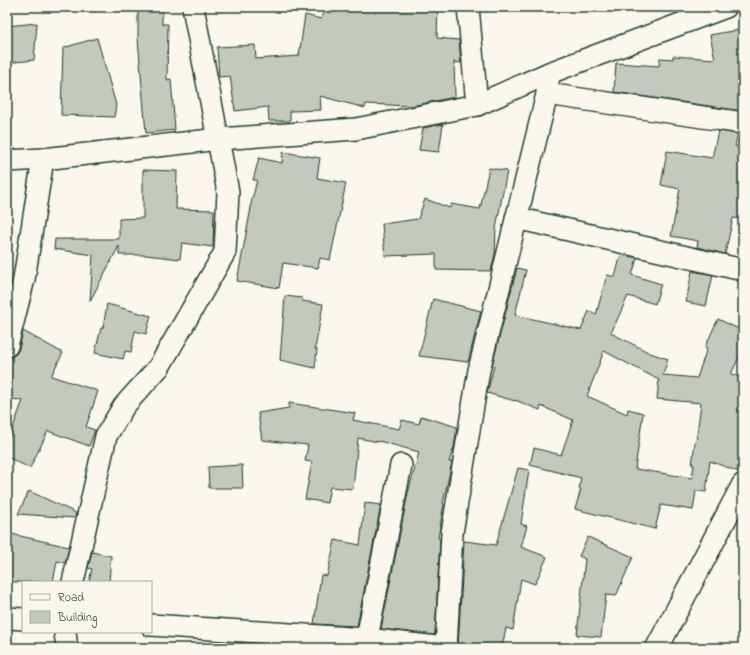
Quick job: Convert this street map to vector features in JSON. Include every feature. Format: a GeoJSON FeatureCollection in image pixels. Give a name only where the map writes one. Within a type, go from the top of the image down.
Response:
{"type":"FeatureCollection","features":[{"type":"Feature","properties":{"kind":"main road"},"geometry":{"type":"LineString","coordinates":[[657,648],[743,485]]}},
{"type":"Feature","properties":{"kind":"street"},"geometry":{"type":"LineString","coordinates":[[73,581],[106,436],[124,406],[159,367],[225,252],[228,192],[193,7]]}},
{"type":"Feature","properties":{"kind":"street"},"geometry":{"type":"LineString","coordinates":[[468,7],[477,105]]}},
{"type":"Feature","properties":{"kind":"street"},"geometry":{"type":"LineString","coordinates":[[7,161],[43,159],[219,140],[356,129],[477,105],[549,73],[726,7]]}},
{"type":"Feature","properties":{"kind":"street"},"geometry":{"type":"LineString","coordinates":[[152,625],[365,644],[446,648],[452,533],[478,370],[547,94],[549,73]]}},
{"type":"Feature","properties":{"kind":"street"},"geometry":{"type":"LineString","coordinates":[[547,94],[743,123]]}},
{"type":"Feature","properties":{"kind":"street"},"geometry":{"type":"LineString","coordinates":[[7,346],[24,279],[43,159]]}},
{"type":"Feature","properties":{"kind":"street"},"geometry":{"type":"LineString","coordinates":[[516,218],[743,270]]}},
{"type":"Feature","properties":{"kind":"street"},"geometry":{"type":"LineString","coordinates":[[365,644],[401,465]]}},
{"type":"Feature","properties":{"kind":"street"},"geometry":{"type":"LineString","coordinates":[[7,618],[22,619]]}},
{"type":"Feature","properties":{"kind":"street"},"geometry":{"type":"LineString","coordinates":[[65,633],[67,648]]}},
{"type":"Feature","properties":{"kind":"building"},"geometry":{"type":"Polygon","coordinates":[[[138,7],[162,7],[162,24],[168,24],[167,80],[171,79],[175,130],[146,133],[138,39],[138,7]]]}},
{"type":"Feature","properties":{"kind":"building"},"geometry":{"type":"Polygon","coordinates":[[[327,7],[438,7],[437,38],[459,40],[461,63],[454,62],[455,97],[411,106],[366,104],[365,108],[320,96],[321,110],[290,111],[290,121],[269,121],[268,107],[235,111],[230,76],[219,77],[217,47],[255,45],[256,59],[299,56],[305,15],[321,19],[327,7]]]}},
{"type":"Feature","properties":{"kind":"building"},"geometry":{"type":"Polygon","coordinates":[[[37,23],[34,60],[7,63],[7,26],[37,23]]]}},
{"type":"Feature","properties":{"kind":"building"},"geometry":{"type":"Polygon","coordinates":[[[743,29],[743,111],[614,92],[616,63],[659,66],[660,58],[673,59],[673,56],[715,59],[710,35],[743,29]]]}},
{"type":"Feature","properties":{"kind":"building"},"geometry":{"type":"Polygon","coordinates":[[[97,38],[116,105],[114,117],[61,115],[63,48],[97,38]]]}},
{"type":"Feature","properties":{"kind":"building"},"geometry":{"type":"Polygon","coordinates":[[[443,124],[439,152],[419,150],[423,128],[443,124]]]}},
{"type":"Feature","properties":{"kind":"building"},"geometry":{"type":"Polygon","coordinates":[[[718,131],[738,134],[735,146],[743,148],[743,170],[739,186],[743,186],[743,219],[733,218],[725,254],[697,247],[698,241],[671,236],[680,189],[661,185],[667,151],[712,158],[718,131]]]}},
{"type":"Feature","properties":{"kind":"building"},"geometry":{"type":"Polygon","coordinates":[[[283,152],[320,158],[317,178],[346,183],[330,260],[320,258],[318,268],[283,263],[279,288],[237,281],[250,208],[257,180],[253,180],[259,158],[282,163],[283,152]]]}},
{"type":"Feature","properties":{"kind":"building"},"geometry":{"type":"Polygon","coordinates":[[[489,168],[507,171],[496,228],[495,254],[491,271],[436,270],[436,254],[385,256],[382,224],[418,219],[425,199],[450,208],[451,204],[480,209],[489,168]]]}},
{"type":"Feature","properties":{"kind":"building"},"geometry":{"type":"Polygon","coordinates":[[[143,170],[177,171],[176,209],[214,210],[213,247],[182,243],[180,259],[146,255],[119,255],[119,246],[90,301],[93,255],[54,249],[55,239],[119,239],[119,219],[143,218],[143,170]]]}},
{"type":"Feature","properties":{"kind":"building"},"geometry":{"type":"Polygon","coordinates":[[[621,254],[637,258],[632,275],[661,284],[655,304],[628,296],[611,333],[650,353],[668,359],[663,375],[697,378],[707,348],[705,347],[718,319],[743,331],[743,349],[731,374],[743,378],[743,462],[739,472],[710,461],[706,492],[696,491],[693,510],[661,505],[655,529],[575,509],[581,489],[579,489],[581,478],[530,465],[534,448],[561,455],[573,420],[541,406],[540,410],[515,400],[487,393],[494,366],[492,366],[517,268],[526,270],[515,315],[581,330],[589,311],[596,315],[607,275],[615,277],[621,254]],[[604,351],[587,396],[627,414],[628,409],[643,413],[635,469],[692,478],[694,465],[692,465],[701,403],[657,399],[659,380],[604,351]]]}},
{"type":"Feature","properties":{"kind":"building"},"geometry":{"type":"Polygon","coordinates":[[[692,271],[713,275],[706,306],[686,302],[692,271]]]}},
{"type":"Feature","properties":{"kind":"building"},"geometry":{"type":"Polygon","coordinates":[[[285,296],[302,298],[302,301],[323,304],[315,349],[317,349],[315,368],[280,360],[285,296]]]}},
{"type":"Feature","properties":{"kind":"building"},"geometry":{"type":"Polygon","coordinates":[[[433,299],[481,311],[468,362],[419,356],[433,299]]]}},
{"type":"Feature","properties":{"kind":"building"},"geometry":{"type":"Polygon","coordinates":[[[107,304],[151,316],[146,334],[135,331],[131,352],[125,351],[123,359],[95,353],[101,328],[103,328],[107,304]]]}},
{"type":"Feature","properties":{"kind":"building"},"geometry":{"type":"Polygon","coordinates":[[[23,331],[63,353],[51,376],[98,391],[86,427],[95,430],[89,446],[48,431],[30,468],[7,457],[7,444],[23,400],[7,399],[7,358],[16,354],[19,349],[23,331]]]}},
{"type":"Feature","properties":{"kind":"building"},"geometry":{"type":"Polygon","coordinates":[[[289,403],[355,413],[353,420],[399,429],[402,420],[419,424],[421,416],[457,427],[454,447],[449,462],[452,462],[443,503],[438,538],[440,539],[435,635],[381,629],[408,493],[419,452],[379,441],[358,438],[353,489],[330,487],[327,503],[305,499],[312,462],[305,461],[308,445],[262,440],[258,413],[289,408],[289,403]]]}},
{"type":"Feature","properties":{"kind":"building"},"geometry":{"type":"Polygon","coordinates":[[[242,465],[243,488],[209,488],[208,467],[242,465]]]}},
{"type":"Feature","properties":{"kind":"building"},"geometry":{"type":"Polygon","coordinates":[[[518,468],[529,470],[521,524],[527,526],[521,547],[547,557],[535,584],[521,579],[513,630],[506,628],[502,648],[458,648],[464,541],[496,545],[518,468]]]}},
{"type":"Feature","properties":{"kind":"building"},"geometry":{"type":"Polygon","coordinates":[[[29,491],[76,513],[75,518],[18,514],[29,491]]]}},
{"type":"Feature","properties":{"kind":"building"},"geometry":{"type":"Polygon","coordinates":[[[365,503],[381,505],[357,626],[314,624],[321,575],[327,576],[335,540],[360,545],[365,503]]]}},
{"type":"Feature","properties":{"kind":"building"},"geometry":{"type":"Polygon","coordinates":[[[7,533],[69,547],[65,563],[57,561],[53,581],[7,582],[7,533]]]}},
{"type":"Feature","properties":{"kind":"building"},"geometry":{"type":"Polygon","coordinates":[[[588,537],[633,557],[616,596],[606,595],[601,637],[577,635],[585,559],[579,556],[588,537]]]}},
{"type":"Feature","properties":{"kind":"building"},"geometry":{"type":"Polygon","coordinates":[[[92,552],[111,556],[109,581],[89,581],[92,569],[88,568],[92,552]]]}}]}
